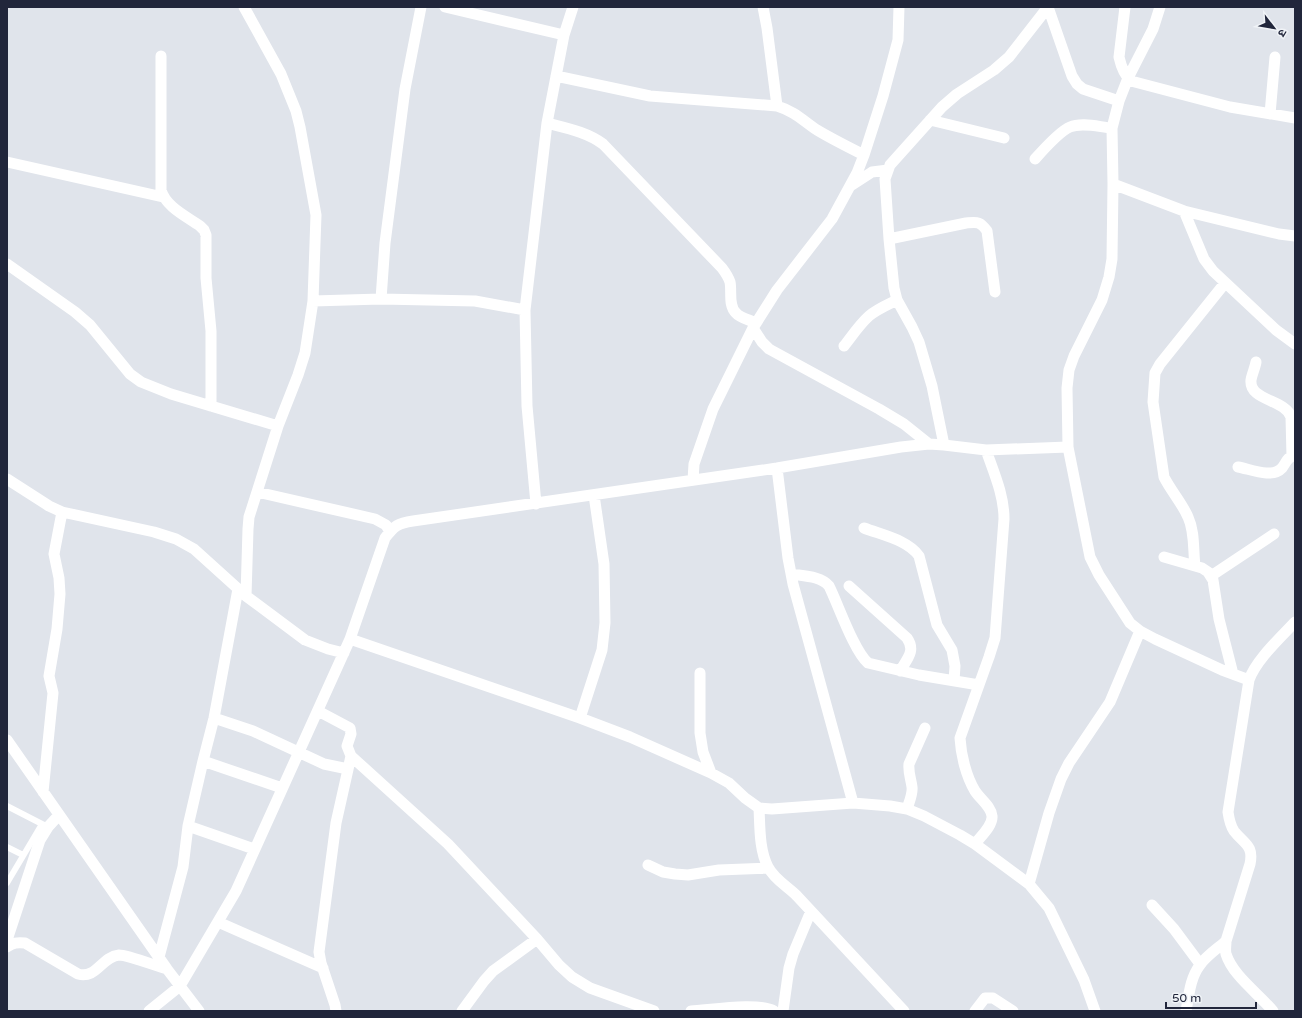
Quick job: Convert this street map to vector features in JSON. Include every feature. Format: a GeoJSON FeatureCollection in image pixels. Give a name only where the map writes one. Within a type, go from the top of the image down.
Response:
{"type":"FeatureCollection","features":[{"type":"Feature","properties":{"kind":"street"},"geometry":{"type":"LineString","coordinates":[[159,957],[183,867],[188,826],[242,593],[250,517],[278,426],[303,364],[313,300],[316,215],[300,127],[296,111],[281,74],[244,7]]}},
{"type":"Feature","properties":{"kind":"street"},"geometry":{"type":"LineString","coordinates":[[381,298],[385,243],[405,89],[421,7]]}},
{"type":"Feature","properties":{"kind":"street"},"geometry":{"type":"LineString","coordinates":[[445,7],[564,36]]}},
{"type":"Feature","properties":{"kind":"street"},"geometry":{"type":"LineString","coordinates":[[536,504],[527,406],[525,310],[547,123],[564,36],[573,7]]}},
{"type":"Feature","properties":{"kind":"street"},"geometry":{"type":"LineString","coordinates":[[763,7],[777,106]]}},
{"type":"Feature","properties":{"kind":"street"},"geometry":{"type":"LineString","coordinates":[[693,480],[694,464],[713,410],[754,325],[777,290],[832,219],[857,173],[883,96],[898,40],[899,7]]}},
{"type":"Feature","properties":{"kind":"street"},"geometry":{"type":"LineString","coordinates":[[1048,7],[1072,76],[1077,84],[1083,89],[1119,101]]}},
{"type":"Feature","properties":{"kind":"street"},"geometry":{"type":"LineString","coordinates":[[944,445],[932,386],[919,342],[897,300],[894,288],[885,179],[888,170],[895,160],[942,107],[957,94],[994,70],[1009,57],[1048,7]]}},
{"type":"Feature","properties":{"kind":"street"},"geometry":{"type":"LineString","coordinates":[[1125,7],[1119,57],[1120,65],[1128,78],[1135,82],[1230,107],[1295,118]]}},
{"type":"Feature","properties":{"kind":"street"},"geometry":{"type":"LineString","coordinates":[[1160,7],[1153,28],[1128,78],[1119,101],[1112,128],[1112,259],[1109,277],[1102,300],[1074,356],[1069,370],[1067,388],[1068,447],[1090,557],[1099,575],[1130,623],[1140,631],[1155,639],[1249,680]]}},
{"type":"Feature","properties":{"kind":"street"},"geometry":{"type":"LineString","coordinates":[[161,56],[161,190],[163,197],[168,203],[200,226],[206,235],[206,278],[211,331],[211,406]]}},
{"type":"Feature","properties":{"kind":"street"},"geometry":{"type":"LineString","coordinates":[[1270,114],[1275,57]]}},
{"type":"Feature","properties":{"kind":"street"},"geometry":{"type":"LineString","coordinates":[[556,76],[650,96],[777,106],[798,116],[822,132],[864,155]]}},
{"type":"Feature","properties":{"kind":"street"},"geometry":{"type":"LineString","coordinates":[[930,120],[1004,138]]}},
{"type":"Feature","properties":{"kind":"street"},"geometry":{"type":"LineString","coordinates":[[547,123],[587,135],[595,138],[603,144],[722,268],[728,276],[733,310],[736,315],[754,325],[762,342],[769,349],[879,409],[904,424],[929,444]]}},
{"type":"Feature","properties":{"kind":"street"},"geometry":{"type":"LineString","coordinates":[[1035,159],[1070,126],[1081,125],[1112,128]]}},
{"type":"Feature","properties":{"kind":"street"},"geometry":{"type":"LineString","coordinates":[[7,162],[163,197]]}},
{"type":"Feature","properties":{"kind":"street"},"geometry":{"type":"LineString","coordinates":[[849,187],[872,172],[888,170]]}},
{"type":"Feature","properties":{"kind":"street"},"geometry":{"type":"LineString","coordinates":[[1113,184],[1184,210],[1279,234],[1295,236]]}},
{"type":"Feature","properties":{"kind":"street"},"geometry":{"type":"LineString","coordinates":[[1184,210],[1204,259],[1213,271],[1276,330],[1295,344]]}},
{"type":"Feature","properties":{"kind":"street"},"geometry":{"type":"LineString","coordinates":[[889,239],[966,223],[976,222],[982,224],[987,231],[995,292]]}},
{"type":"Feature","properties":{"kind":"street"},"geometry":{"type":"LineString","coordinates":[[7,264],[75,312],[90,325],[135,379],[171,394],[278,426]]}},
{"type":"Feature","properties":{"kind":"street"},"geometry":{"type":"LineString","coordinates":[[1195,566],[1191,524],[1188,516],[1168,486],[1164,477],[1153,402],[1155,373],[1160,364],[1225,283]]}},
{"type":"Feature","properties":{"kind":"street"},"geometry":{"type":"LineString","coordinates":[[313,300],[381,298],[475,301],[525,310]]}},
{"type":"Feature","properties":{"kind":"street"},"geometry":{"type":"LineString","coordinates":[[844,346],[869,315],[897,300]]}},
{"type":"Feature","properties":{"kind":"street"},"geometry":{"type":"LineString","coordinates":[[1238,467],[1263,472],[1276,472],[1282,468],[1287,460],[1293,455],[1291,417],[1289,412],[1284,407],[1256,394],[1252,388],[1251,381],[1256,362]]}},
{"type":"Feature","properties":{"kind":"street"},"geometry":{"type":"LineString","coordinates":[[149,1011],[180,986],[236,891],[344,653],[382,547],[395,526],[408,522],[777,468],[902,446],[929,444],[986,450],[1068,447]]}},
{"type":"Feature","properties":{"kind":"street"},"geometry":{"type":"LineString","coordinates":[[975,844],[991,824],[992,817],[990,810],[975,791],[967,774],[960,738],[990,658],[995,638],[1004,519],[1004,505],[986,450]]}},
{"type":"Feature","properties":{"kind":"street"},"geometry":{"type":"LineString","coordinates":[[777,468],[793,584],[853,803]]}},
{"type":"Feature","properties":{"kind":"street"},"geometry":{"type":"LineString","coordinates":[[7,479],[49,506],[62,512],[154,532],[176,539],[194,549],[242,593],[305,640],[328,649],[344,653]]}},
{"type":"Feature","properties":{"kind":"street"},"geometry":{"type":"LineString","coordinates":[[257,492],[375,519],[386,525],[390,532]]}},
{"type":"Feature","properties":{"kind":"street"},"geometry":{"type":"LineString","coordinates":[[580,718],[602,650],[604,623],[604,564],[594,495]]}},
{"type":"Feature","properties":{"kind":"street"},"geometry":{"type":"LineString","coordinates":[[43,792],[53,693],[49,676],[57,629],[60,594],[59,578],[54,554],[62,512]]}},
{"type":"Feature","properties":{"kind":"street"},"geometry":{"type":"LineString","coordinates":[[864,528],[908,544],[919,556],[937,625],[952,650],[955,666],[954,681]]}},
{"type":"Feature","properties":{"kind":"street"},"geometry":{"type":"LineString","coordinates":[[1211,576],[1274,534]]}},
{"type":"Feature","properties":{"kind":"street"},"geometry":{"type":"LineString","coordinates":[[1164,557],[1195,566],[1208,572],[1211,576],[1213,580],[1219,619],[1233,674]]}},
{"type":"Feature","properties":{"kind":"street"},"geometry":{"type":"LineString","coordinates":[[791,574],[819,579],[826,582],[856,645],[864,660],[868,663],[919,676],[980,685]]}},
{"type":"Feature","properties":{"kind":"street"},"geometry":{"type":"LineString","coordinates":[[849,586],[907,638],[911,644],[912,650],[900,671]]}},
{"type":"Feature","properties":{"kind":"street"},"geometry":{"type":"LineString","coordinates":[[1273,1011],[1241,978],[1226,953],[1226,941],[1252,855],[1249,846],[1233,830],[1229,822],[1228,812],[1249,680],[1257,664],[1295,622]]}},
{"type":"Feature","properties":{"kind":"street"},"geometry":{"type":"LineString","coordinates":[[1029,884],[1049,813],[1061,779],[1069,763],[1110,702],[1140,631]]}},
{"type":"Feature","properties":{"kind":"street"},"geometry":{"type":"LineString","coordinates":[[350,638],[580,718],[630,737],[711,773],[729,783],[745,798],[759,808],[772,809],[853,803],[906,809],[924,816],[975,844],[1029,884],[1049,908],[1084,980],[1095,1011]]}},
{"type":"Feature","properties":{"kind":"street"},"geometry":{"type":"LineString","coordinates":[[700,673],[700,733],[711,773]]}},
{"type":"Feature","properties":{"kind":"street"},"geometry":{"type":"LineString","coordinates":[[318,711],[350,728],[351,734],[346,746],[351,756],[448,844],[537,939],[559,965],[572,977],[590,988],[654,1011]]}},
{"type":"Feature","properties":{"kind":"street"},"geometry":{"type":"LineString","coordinates":[[214,718],[253,731],[324,764],[348,769]]}},
{"type":"Feature","properties":{"kind":"street"},"geometry":{"type":"LineString","coordinates":[[906,809],[912,788],[908,771],[909,764],[925,728]]}},
{"type":"Feature","properties":{"kind":"street"},"geometry":{"type":"LineString","coordinates":[[7,740],[167,969],[199,1011]]}},
{"type":"Feature","properties":{"kind":"street"},"geometry":{"type":"LineString","coordinates":[[336,1011],[319,952],[336,823],[351,756]]}},
{"type":"Feature","properties":{"kind":"street"},"geometry":{"type":"LineString","coordinates":[[203,761],[282,788]]}},
{"type":"Feature","properties":{"kind":"street"},"geometry":{"type":"LineString","coordinates":[[759,808],[763,855],[768,868],[797,896],[904,1011]]}},
{"type":"Feature","properties":{"kind":"street"},"geometry":{"type":"LineString","coordinates":[[7,940],[45,826],[60,815]]}},
{"type":"Feature","properties":{"kind":"street"},"geometry":{"type":"LineString","coordinates":[[188,826],[254,849]]}},
{"type":"Feature","properties":{"kind":"street"},"geometry":{"type":"LineString","coordinates":[[648,865],[663,872],[688,875],[719,870],[768,868]]}},
{"type":"Feature","properties":{"kind":"street"},"geometry":{"type":"LineString","coordinates":[[1152,905],[1170,924],[1200,964]]}},
{"type":"Feature","properties":{"kind":"street"},"geometry":{"type":"LineString","coordinates":[[783,1011],[789,968],[793,954],[811,911]]}},
{"type":"Feature","properties":{"kind":"street"},"geometry":{"type":"LineString","coordinates":[[218,922],[323,968]]}},
{"type":"Feature","properties":{"kind":"street"},"geometry":{"type":"LineString","coordinates":[[462,1011],[493,971],[537,939]]}},
{"type":"Feature","properties":{"kind":"street"},"geometry":{"type":"LineString","coordinates":[[1186,1011],[1190,988],[1194,975],[1200,964],[1226,941]]}},
{"type":"Feature","properties":{"kind":"street"},"geometry":{"type":"LineString","coordinates":[[7,947],[13,943],[25,943],[84,976],[92,973],[112,956],[120,955],[167,969]]}},
{"type":"Feature","properties":{"kind":"street"},"geometry":{"type":"LineString","coordinates":[[975,1011],[986,998],[992,998],[1013,1011]]}},
{"type":"Feature","properties":{"kind":"street"},"geometry":{"type":"LineString","coordinates":[[691,1011],[757,1006],[774,1011]]}},
{"type":"Feature","properties":{"kind":"lane"},"geometry":{"type":"LineString","coordinates":[[7,806],[45,826],[23,855],[7,883]]}},
{"type":"Feature","properties":{"kind":"lane"},"geometry":{"type":"LineString","coordinates":[[7,847],[23,855]]}}]}
